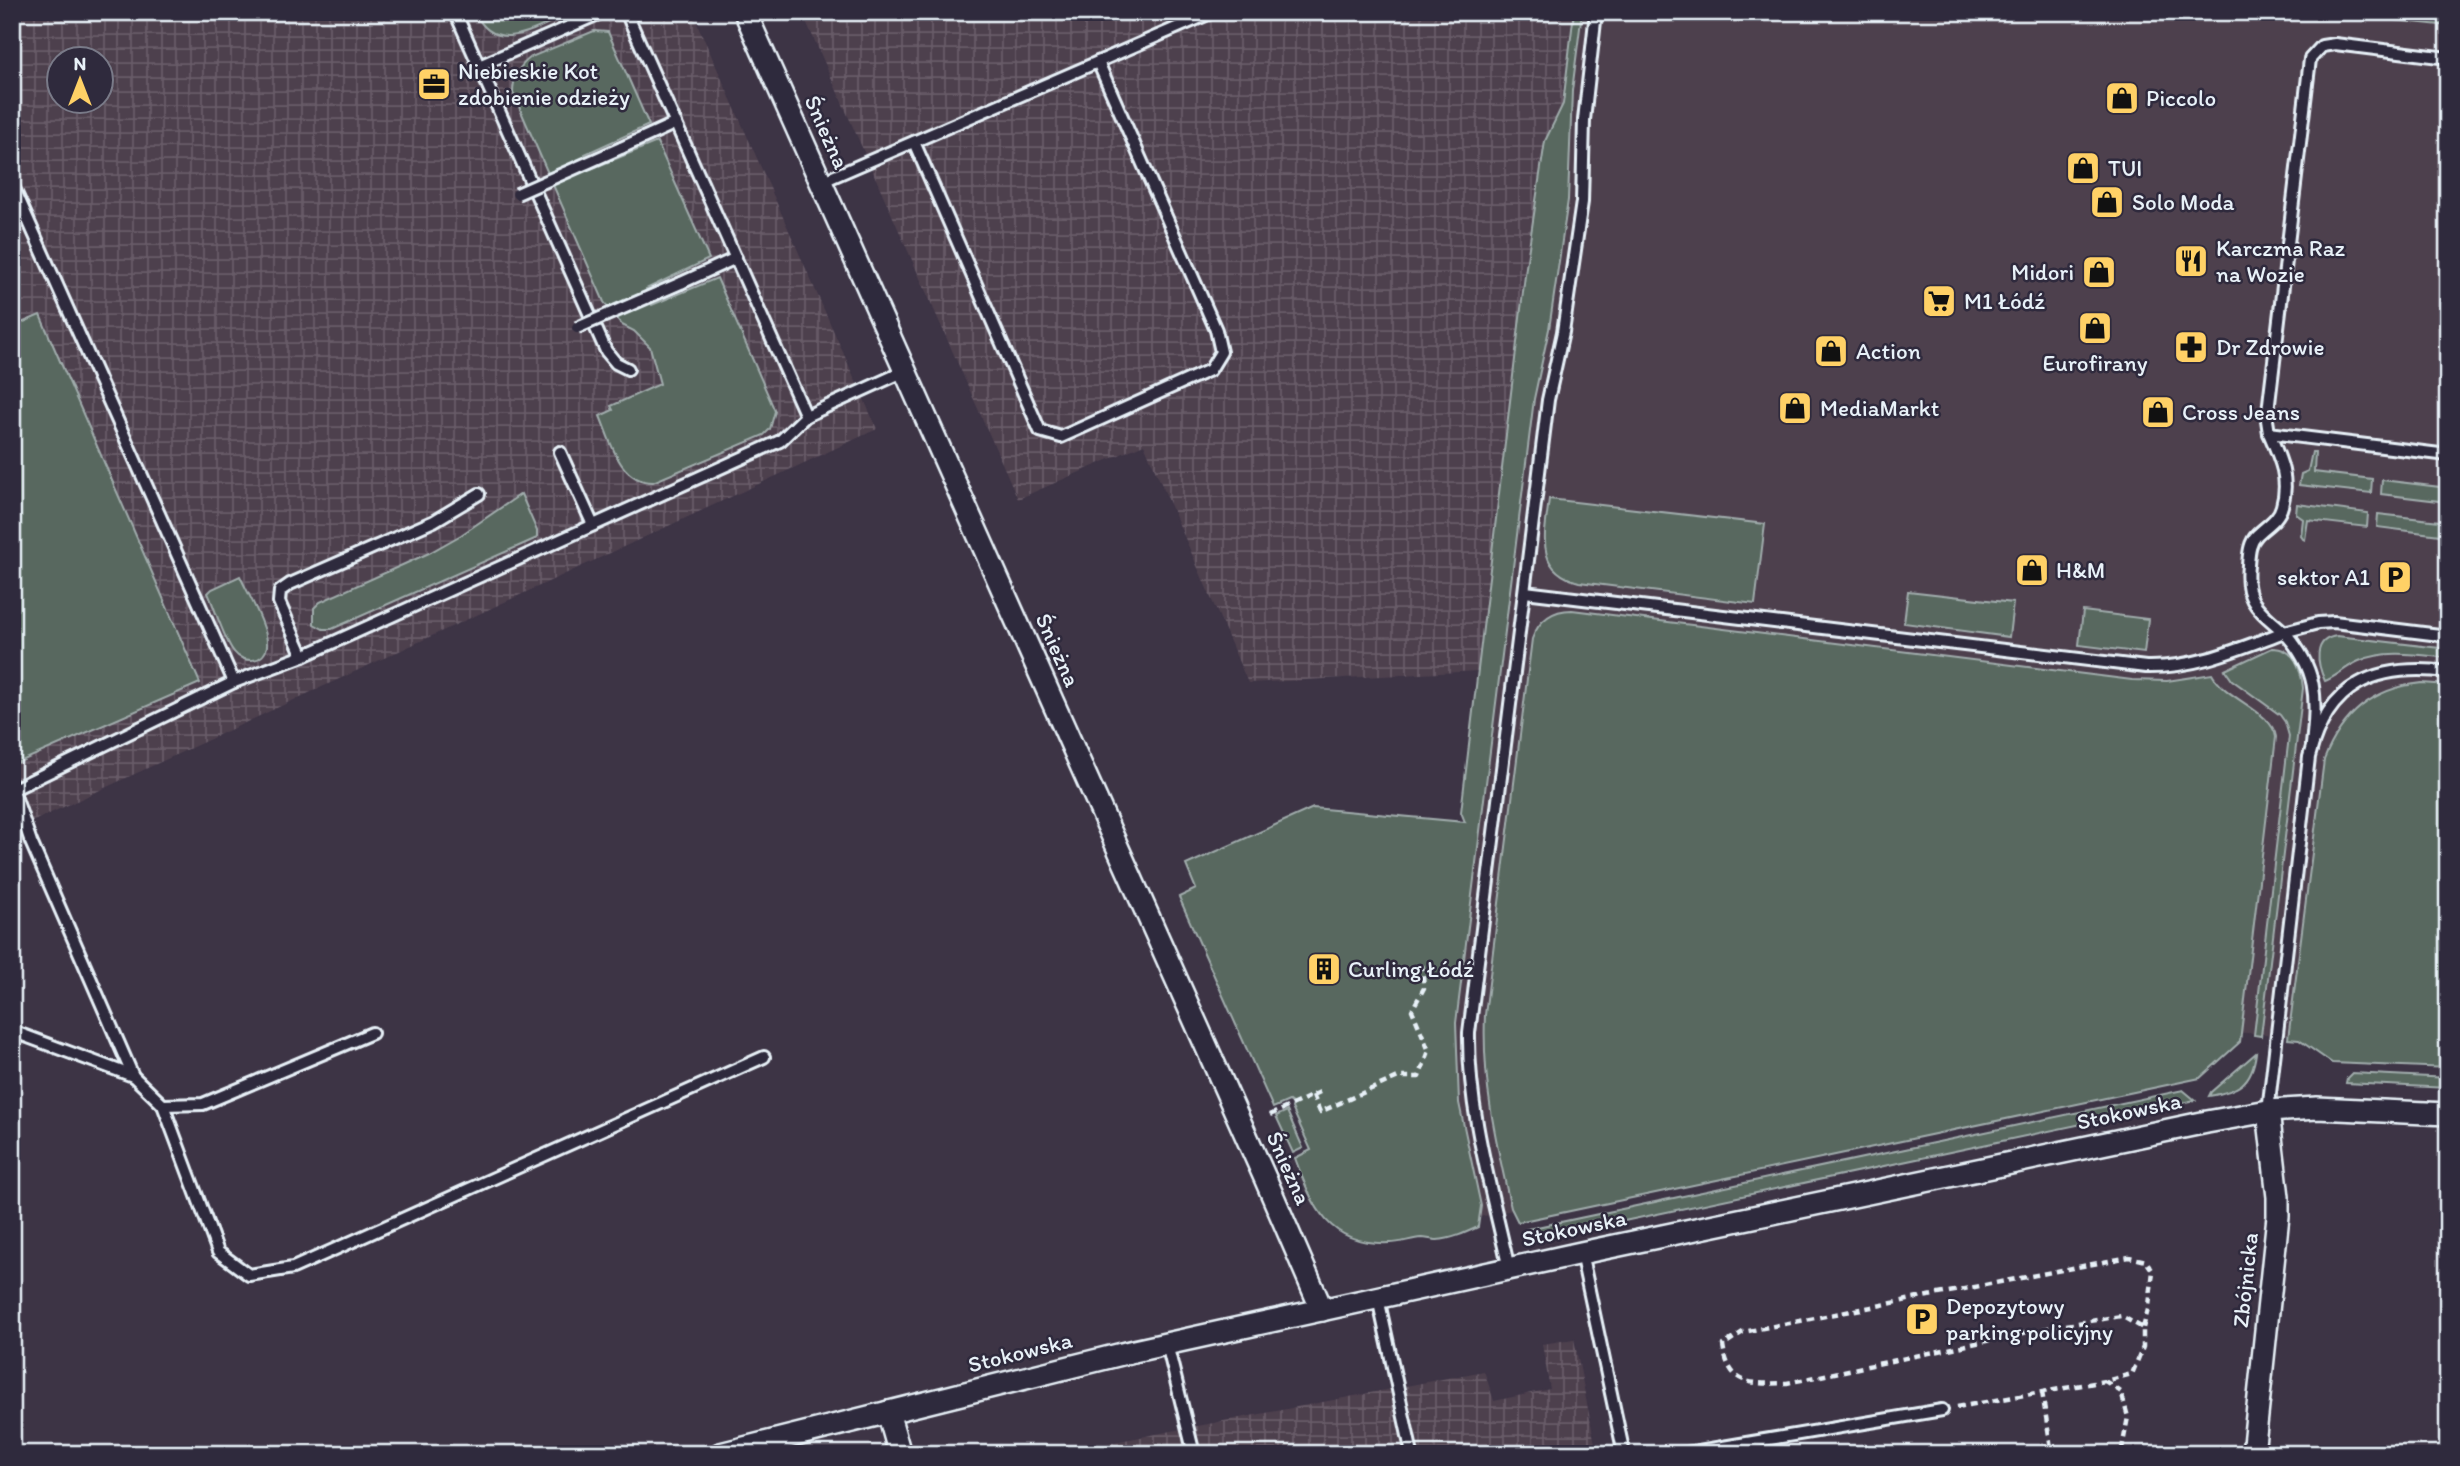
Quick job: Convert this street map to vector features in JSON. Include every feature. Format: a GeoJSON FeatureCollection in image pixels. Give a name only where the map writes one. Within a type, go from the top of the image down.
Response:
{"type":"FeatureCollection","features":[{"type":"Feature","properties":{"kind":"street","name":"Śnieżna"},"geometry":{"type":"LineString","coordinates":[[745,12],[1322,1310]]}},
{"type":"Feature","properties":{"kind":"street","name":"Stokowska"},"geometry":{"type":"LineString","coordinates":[[720,1454],[1167,1344],[1581,1253],[2207,1122],[2268,1111],[2337,1108],[2448,1114]]}},
{"type":"Feature","properties":{"kind":"street","name":"Zbójnicka"},"geometry":{"type":"LineString","coordinates":[[2253,1454],[2278,1216],[2268,1111]]}},
{"type":"Feature","properties":{"kind":"street"},"geometry":{"type":"LineString","coordinates":[[888,1412],[900,1454]]}},
{"type":"Feature","properties":{"kind":"lane"},"geometry":{"type":"LineString","coordinates":[[455,12],[606,351],[616,363],[628,369]]}},
{"type":"Feature","properties":{"kind":"lane"},"geometry":{"type":"LineString","coordinates":[[479,66],[603,12]]}},
{"type":"Feature","properties":{"kind":"lane"},"geometry":{"type":"LineString","coordinates":[[626,12],[806,416]]}},
{"type":"Feature","properties":{"kind":"lane"},"geometry":{"type":"LineString","coordinates":[[821,183],[1213,12]]}},
{"type":"Feature","properties":{"kind":"lane"},"geometry":{"type":"LineString","coordinates":[[1509,1269],[1477,1124],[1469,1033],[1548,400],[1563,332],[1582,202],[1585,102],[1596,12]]}},
{"type":"Feature","properties":{"kind":"lane"},"geometry":{"type":"LineString","coordinates":[[2268,1111],[2316,710],[2312,674],[2297,646],[2253,604],[2246,580],[2250,546],[2256,536],[2278,515],[2283,503],[2286,475],[2269,433],[2267,420],[2311,59],[2322,46],[2335,44],[2448,58]]}},
{"type":"Feature","properties":{"kind":"lane"},"geometry":{"type":"LineString","coordinates":[[914,142],[1040,431],[1061,437],[1210,369],[1221,352],[1216,330],[1098,62]]}},
{"type":"Feature","properties":{"kind":"lane"},"geometry":{"type":"LineString","coordinates":[[517,194],[676,123]]}},
{"type":"Feature","properties":{"kind":"lane"},"geometry":{"type":"LineString","coordinates":[[12,184],[234,682]]}},
{"type":"Feature","properties":{"kind":"lane"},"geometry":{"type":"LineString","coordinates":[[577,328],[736,258]]}},
{"type":"Feature","properties":{"kind":"lane"},"geometry":{"type":"LineString","coordinates":[[764,1057],[293,1268],[249,1275],[218,1252],[163,1105],[133,1076],[31,842],[12,789],[234,682],[303,656],[780,441],[806,416],[905,371]]}},
{"type":"Feature","properties":{"kind":"lane"},"geometry":{"type":"LineString","coordinates":[[2269,433],[2448,454]]}},
{"type":"Feature","properties":{"kind":"lane"},"geometry":{"type":"LineString","coordinates":[[560,452],[593,525]]}},
{"type":"Feature","properties":{"kind":"lane"},"geometry":{"type":"LineString","coordinates":[[303,656],[279,602],[280,591],[289,584],[434,521],[479,494]]}},
{"type":"Feature","properties":{"kind":"lane"},"geometry":{"type":"LineString","coordinates":[[1525,592],[2146,667],[2177,666],[2213,659],[2284,632],[2318,623],[2334,622],[2448,636]]}},
{"type":"Feature","properties":{"kind":"lane"},"geometry":{"type":"LineString","coordinates":[[2312,745],[2324,718],[2341,696],[2354,686],[2387,672],[2421,669],[2448,672]]}},
{"type":"Feature","properties":{"kind":"lane"},"geometry":{"type":"LineString","coordinates":[[12,1031],[133,1076]]}},
{"type":"Feature","properties":{"kind":"lane"},"geometry":{"type":"LineString","coordinates":[[163,1105],[202,1104],[372,1033]]}},
{"type":"Feature","properties":{"kind":"lane"},"geometry":{"type":"LineString","coordinates":[[1581,1253],[1624,1454]]}},
{"type":"Feature","properties":{"kind":"lane"},"geometry":{"type":"LineString","coordinates":[[1378,1298],[1412,1454]]}},
{"type":"Feature","properties":{"kind":"lane"},"geometry":{"type":"LineString","coordinates":[[1167,1344],[1195,1454]]}},
{"type":"Feature","properties":{"kind":"lane"},"geometry":{"type":"LineString","coordinates":[[1681,1454],[1942,1410]]}},
{"type":"Feature","properties":{"kind":"path"},"geometry":{"type":"LineString","coordinates":[[1313,1095],[1320,1112],[1398,1077],[1419,1077],[1429,1051],[1412,1010],[1424,988],[1422,965]]}},
{"type":"Feature","properties":{"kind":"path"},"geometry":{"type":"LineString","coordinates":[[1270,1115],[1320,1092]]}},
{"type":"Feature","properties":{"kind":"path"},"geometry":{"type":"LineString","coordinates":[[1942,1410],[2132,1374],[2143,1347],[2143,1328],[2149,1306],[2153,1271],[2146,1261],[2129,1257],[1743,1332],[1723,1345],[1726,1363],[1741,1380],[1763,1384],[1787,1383],[2048,1328],[2121,1316],[2143,1328]]}},
{"type":"Feature","properties":{"kind":"path"},"geometry":{"type":"LineString","coordinates":[[2105,1381],[2121,1392],[2128,1417],[2121,1454]]}},
{"type":"Feature","properties":{"kind":"path"},"geometry":{"type":"LineString","coordinates":[[2042,1392],[2052,1454]]}},
{"type":"Feature","properties":{"kind":"shaded area"},"geometry":{"type":"Polygon","coordinates":[[[12,12],[692,12],[877,429],[12,831],[12,12]]]}},
{"type":"Feature","properties":{"kind":"shaded area"},"geometry":{"type":"Polygon","coordinates":[[[802,12],[1574,12],[1563,104],[1545,141],[1526,267],[1478,671],[1248,683],[1144,444],[1018,499],[802,12]]]}},
{"type":"Feature","properties":{"kind":"shaded area"},"geometry":{"type":"Polygon","coordinates":[[[1574,12],[2448,12],[2448,1059],[2310,1037],[2231,1032],[2190,1067],[1465,1220],[1443,1076],[1574,12]]]}},
{"type":"Feature","properties":{"kind":"shaded area"},"geometry":{"type":"Polygon","coordinates":[[[1574,1339],[1597,1454],[1052,1454],[1484,1371],[1494,1401],[1550,1389],[1542,1344],[1574,1339]]]}},
{"type":"Feature","properties":{"kind":"green space"},"geometry":{"type":"Polygon","coordinates":[[[475,12],[572,12],[533,30],[506,36],[494,33],[484,26],[475,12]]]}},
{"type":"Feature","properties":{"kind":"green space"},"geometry":{"type":"Polygon","coordinates":[[[1574,12],[1582,12],[1572,91],[1568,200],[1549,329],[1534,399],[1456,1023],[1459,1103],[1481,1206],[1478,1227],[1443,1239],[1369,1242],[1338,1231],[1317,1208],[1295,1158],[1311,1150],[1292,1108],[1293,1104],[1289,1101],[1273,1108],[1179,897],[1196,889],[1186,865],[1313,808],[1465,822],[1461,812],[1526,267],[1545,141],[1563,104],[1574,12]]]}},
{"type":"Feature","properties":{"kind":"green space"},"geometry":{"type":"Polygon","coordinates":[[[2377,12],[2448,13],[2448,26],[2377,18],[2377,12]]]}},
{"type":"Feature","properties":{"kind":"green space"},"geometry":{"type":"Polygon","coordinates":[[[594,31],[608,32],[649,125],[585,154],[591,169],[657,142],[709,259],[646,289],[652,305],[717,278],[775,411],[770,429],[764,435],[653,482],[641,480],[624,468],[600,416],[613,410],[611,406],[660,384],[650,347],[634,331],[622,325],[604,302],[513,93],[517,73],[531,57],[594,31]]]}},
{"type":"Feature","properties":{"kind":"green space"},"geometry":{"type":"Polygon","coordinates":[[[40,315],[200,683],[17,763],[12,753],[12,327],[40,315]]]}},
{"type":"Feature","properties":{"kind":"green space"},"geometry":{"type":"Polygon","coordinates":[[[2312,452],[2315,452],[2314,472],[2372,479],[2371,493],[2299,485],[2301,474],[2308,471],[2312,452]]]}},
{"type":"Feature","properties":{"kind":"green space"},"geometry":{"type":"Polygon","coordinates":[[[2382,480],[2448,488],[2448,502],[2381,494],[2382,480]]]}},
{"type":"Feature","properties":{"kind":"green space"},"geometry":{"type":"Polygon","coordinates":[[[521,494],[537,531],[537,538],[332,629],[323,629],[314,624],[314,608],[320,602],[429,553],[461,535],[521,494]]]}},
{"type":"Feature","properties":{"kind":"green space"},"geometry":{"type":"Polygon","coordinates":[[[1549,499],[1765,524],[1755,604],[1579,582],[1565,576],[1555,569],[1546,549],[1549,499]]]}},
{"type":"Feature","properties":{"kind":"green space"},"geometry":{"type":"Polygon","coordinates":[[[2297,504],[2368,513],[2367,527],[2308,520],[2305,540],[2301,536],[2303,519],[2296,514],[2297,504]]]}},
{"type":"Feature","properties":{"kind":"green space"},"geometry":{"type":"Polygon","coordinates":[[[2378,514],[2448,522],[2448,536],[2377,527],[2378,514]]]}},
{"type":"Feature","properties":{"kind":"green space"},"geometry":{"type":"Polygon","coordinates":[[[240,576],[267,639],[265,652],[253,660],[243,659],[230,647],[208,593],[240,576]]]}},
{"type":"Feature","properties":{"kind":"green space"},"geometry":{"type":"Polygon","coordinates":[[[1908,591],[2013,603],[2009,637],[1904,623],[1908,591]]]}},
{"type":"Feature","properties":{"kind":"green space"},"geometry":{"type":"Polygon","coordinates":[[[1572,610],[2132,680],[2167,681],[2212,674],[2227,691],[2266,720],[2276,737],[2240,1042],[2200,1078],[1518,1222],[1511,1208],[1491,1112],[1485,1015],[1532,639],[1548,617],[1572,610]]]}},
{"type":"Feature","properties":{"kind":"green space"},"geometry":{"type":"Polygon","coordinates":[[[2083,611],[2148,619],[2144,653],[2079,645],[2083,611]]]}},
{"type":"Feature","properties":{"kind":"green space"},"geometry":{"type":"Polygon","coordinates":[[[2337,636],[2448,649],[2448,658],[2380,655],[2359,661],[2325,681],[2320,667],[2320,647],[2329,638],[2337,636]]]}},
{"type":"Feature","properties":{"kind":"green space"},"geometry":{"type":"Polygon","coordinates":[[[2272,648],[2286,651],[2295,660],[2301,673],[2303,688],[2261,1036],[2254,1035],[2289,736],[2280,715],[2232,680],[2225,670],[2272,648]]]}},
{"type":"Feature","properties":{"kind":"green space"},"geometry":{"type":"Polygon","coordinates":[[[2422,683],[2448,685],[2448,1068],[2332,1063],[2299,1040],[2288,1039],[2324,760],[2340,729],[2361,706],[2389,691],[2422,683]]]}},
{"type":"Feature","properties":{"kind":"green space"},"geometry":{"type":"Polygon","coordinates":[[[2256,1053],[2251,1072],[2242,1084],[2228,1092],[2209,1096],[2211,1092],[2256,1053]]]}},
{"type":"Feature","properties":{"kind":"green space"},"geometry":{"type":"Polygon","coordinates":[[[2352,1073],[2448,1078],[2448,1088],[2346,1083],[2352,1073]]]}},
{"type":"Feature","properties":{"kind":"green space"},"geometry":{"type":"Polygon","coordinates":[[[2183,1090],[2195,1100],[1563,1234],[1538,1234],[1528,1229],[2183,1090]]]}},
{"type":"Feature","properties":{"kind":"green space"},"geometry":{"type":"Polygon","coordinates":[[[1287,1111],[1303,1148],[1293,1153],[1276,1116],[1287,1111]]]}},
{"type":"Feature","properties":{"kind":"place","name":"Niebieskie Kot zdobienie odzieży"},"geometry":{"type":"Point","coordinates":[434,84]}},
{"type":"Feature","properties":{"kind":"place","name":"Piccolo"},"geometry":{"type":"Point","coordinates":[2122,98]}},
{"type":"Feature","properties":{"kind":"place","name":"TUI"},"geometry":{"type":"Point","coordinates":[2083,168]}},
{"type":"Feature","properties":{"kind":"place","name":"Solo Moda"},"geometry":{"type":"Point","coordinates":[2107,202]}},
{"type":"Feature","properties":{"kind":"place","name":"Karczma Raz na Wozie"},"geometry":{"type":"Point","coordinates":[2191,261]}},
{"type":"Feature","properties":{"kind":"place","name":"Midori"},"geometry":{"type":"Point","coordinates":[2099,272]}},
{"type":"Feature","properties":{"kind":"place","name":"M1 Łódź"},"geometry":{"type":"Point","coordinates":[1939,301]}},
{"type":"Feature","properties":{"kind":"place","name":"Eurofirany"},"geometry":{"type":"Point","coordinates":[2095,328]}},
{"type":"Feature","properties":{"kind":"place","name":"Dr Zdrowie"},"geometry":{"type":"Point","coordinates":[2191,347]}},
{"type":"Feature","properties":{"kind":"place","name":"Action"},"geometry":{"type":"Point","coordinates":[1831,351]}},
{"type":"Feature","properties":{"kind":"place","name":"MediaMarkt"},"geometry":{"type":"Point","coordinates":[1795,408]}},
{"type":"Feature","properties":{"kind":"place","name":"Cross Jeans"},"geometry":{"type":"Point","coordinates":[2158,412]}},
{"type":"Feature","properties":{"kind":"place","name":"H&M"},"geometry":{"type":"Point","coordinates":[2032,570]}},
{"type":"Feature","properties":{"kind":"place","name":"sektor A1"},"geometry":{"type":"Point","coordinates":[2395,577]}},
{"type":"Feature","properties":{"kind":"place","name":"Curling Łódź"},"geometry":{"type":"Point","coordinates":[1324,969]}},
{"type":"Feature","properties":{"kind":"place","name":"Depozytowy parking policyjny"},"geometry":{"type":"Point","coordinates":[1922,1319]}}]}
